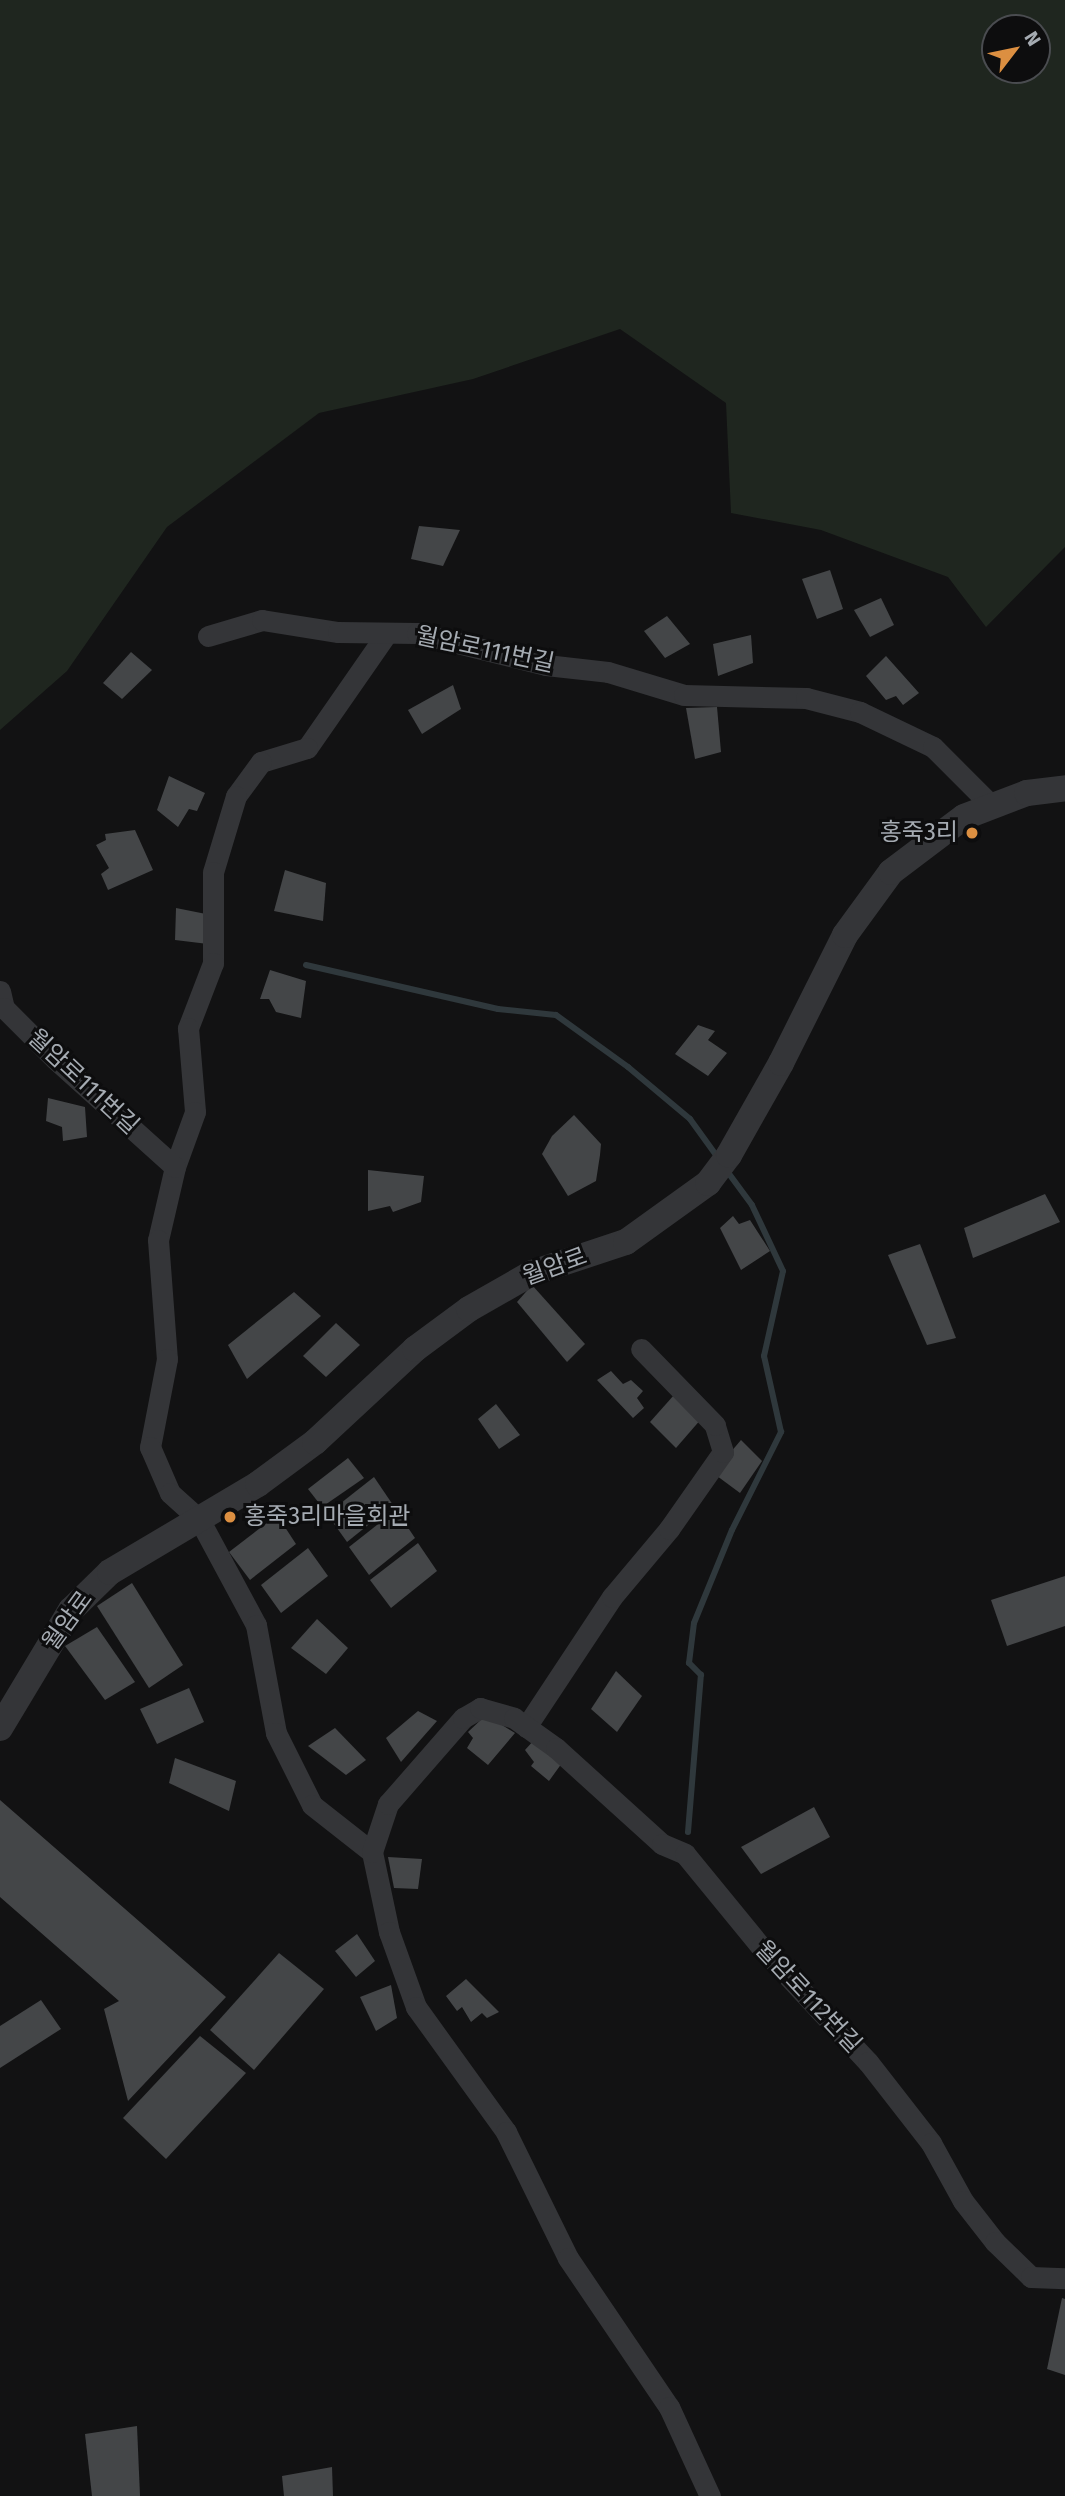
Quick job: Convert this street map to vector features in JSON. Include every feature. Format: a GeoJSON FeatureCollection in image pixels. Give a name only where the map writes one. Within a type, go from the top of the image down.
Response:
{"type":"FeatureCollection","features":[{"type":"Feature","properties":{"kind":"street"},"geometry":{"type":"LineString","coordinates":[[208,636],[262,620],[338,632],[387,633]]}},
{"type":"Feature","properties":{"kind":"street","name":"월암로111번길"},"geometry":{"type":"LineString","coordinates":[[199,1519],[170,1493],[150,1447],[167,1359],[158,1240],[175,1167],[195,1112],[188,1028],[213,963],[213,872],[236,796],[261,762],[307,748],[387,633],[417,633],[546,665],[608,672],[684,695],[806,698],[860,712],[933,747],[991,805]]}},
{"type":"Feature","properties":{"kind":"street","name":"월암로"},"geometry":{"type":"LineString","coordinates":[[0,1728],[71,1610],[89,1589],[258,1484],[315,1442],[415,1349],[469,1308],[532,1273],[626,1242],[666,1216],[723,1164],[871,896],[923,845],[991,805],[1065,788]]}},
{"type":"Feature","properties":{"kind":"street","name":"월암로111번길"},"geometry":{"type":"LineString","coordinates":[[0,991],[4,1007],[38,1042],[175,1167]]}},
{"type":"Feature","properties":{"kind":"street"},"geometry":{"type":"LineString","coordinates":[[526,1727],[612,1597],[669,1528],[723,1451],[715,1425],[641,1349]]}},
{"type":"Feature","properties":{"kind":"street"},"geometry":{"type":"LineString","coordinates":[[199,1519],[256,1625],[276,1733],[312,1805],[372,1852],[389,1932],[416,2007],[506,2132],[568,2258],[669,2407],[710,2496]]}},
{"type":"Feature","properties":{"kind":"street","name":"월암로112번길"},"geometry":{"type":"LineString","coordinates":[[372,1852],[388,1804],[463,1717],[481,1708],[526,1727],[662,1844],[685,1854],[761,1947],[868,2062],[930,2143],[963,2201],[995,2242],[1031,2277],[1065,2278]]}},
{"type":"Feature","properties":{"kind":"shaded area"},"geometry":{"type":"Polygon","coordinates":[[[0,0],[1065,0],[1065,547],[986,627],[948,577],[821,530],[731,513],[726,403],[620,329],[473,379],[319,413],[167,527],[67,671],[0,730],[0,0]]]}},
{"type":"Feature","properties":{"kind":"building"},"geometry":{"type":"Polygon","coordinates":[[[419,526],[460,530],[443,566],[411,559],[419,526]]]}},
{"type":"Feature","properties":{"kind":"building"},"geometry":{"type":"Polygon","coordinates":[[[830,570],[843,609],[817,619],[802,579],[830,570]]]}},
{"type":"Feature","properties":{"kind":"building"},"geometry":{"type":"Polygon","coordinates":[[[881,598],[894,625],[870,637],[854,610],[881,598]]]}},
{"type":"Feature","properties":{"kind":"building"},"geometry":{"type":"Polygon","coordinates":[[[667,616],[690,644],[665,658],[644,631],[667,616]]]}},
{"type":"Feature","properties":{"kind":"building"},"geometry":{"type":"Polygon","coordinates":[[[751,635],[753,663],[718,676],[713,644],[751,635]]]}},
{"type":"Feature","properties":{"kind":"building"},"geometry":{"type":"Polygon","coordinates":[[[131,652],[152,670],[122,699],[103,683],[131,652]]]}},
{"type":"Feature","properties":{"kind":"building"},"geometry":{"type":"Polygon","coordinates":[[[886,656],[919,693],[903,705],[896,696],[886,700],[866,676],[886,656]]]}},
{"type":"Feature","properties":{"kind":"building"},"geometry":{"type":"Polygon","coordinates":[[[453,685],[461,709],[422,734],[408,710],[453,685]]]}},
{"type":"Feature","properties":{"kind":"building"},"geometry":{"type":"Polygon","coordinates":[[[717,707],[721,752],[695,759],[686,708],[717,707]]]}},
{"type":"Feature","properties":{"kind":"building"},"geometry":{"type":"Polygon","coordinates":[[[169,776],[205,793],[197,811],[189,809],[178,827],[157,810],[169,776]]]}},
{"type":"Feature","properties":{"kind":"building"},"geometry":{"type":"Polygon","coordinates":[[[135,830],[153,870],[108,890],[101,874],[109,868],[96,845],[106,840],[105,834],[135,830]]]}},
{"type":"Feature","properties":{"kind":"building"},"geometry":{"type":"Polygon","coordinates":[[[285,870],[326,883],[323,921],[274,911],[285,870]]]}},
{"type":"Feature","properties":{"kind":"building"},"geometry":{"type":"Polygon","coordinates":[[[176,908],[206,914],[208,944],[175,940],[176,908]]]}},
{"type":"Feature","properties":{"kind":"building"},"geometry":{"type":"Polygon","coordinates":[[[270,970],[306,981],[301,1018],[276,1012],[269,999],[260,999],[270,970]]]}},
{"type":"Feature","properties":{"kind":"building"},"geometry":{"type":"Polygon","coordinates":[[[698,1025],[715,1031],[708,1040],[727,1053],[708,1076],[675,1054],[698,1025]]]}},
{"type":"Feature","properties":{"kind":"building"},"geometry":{"type":"Polygon","coordinates":[[[48,1098],[85,1107],[87,1137],[63,1141],[62,1127],[46,1121],[48,1098]]]}},
{"type":"Feature","properties":{"kind":"building"},"geometry":{"type":"Polygon","coordinates":[[[574,1115],[601,1144],[596,1181],[568,1196],[542,1154],[552,1136],[574,1115]]]}},
{"type":"Feature","properties":{"kind":"building"},"geometry":{"type":"Polygon","coordinates":[[[368,1170],[424,1176],[421,1202],[393,1212],[390,1206],[368,1211],[368,1170]]]}},
{"type":"Feature","properties":{"kind":"building"},"geometry":{"type":"Polygon","coordinates":[[[1045,1194],[1060,1222],[973,1258],[964,1228],[1045,1194]]]}},
{"type":"Feature","properties":{"kind":"building"},"geometry":{"type":"Polygon","coordinates":[[[733,1216],[739,1224],[750,1220],[770,1251],[741,1270],[720,1228],[733,1216]]]}},
{"type":"Feature","properties":{"kind":"building"},"geometry":{"type":"Polygon","coordinates":[[[920,1244],[956,1338],[927,1345],[888,1255],[920,1244]]]}},
{"type":"Feature","properties":{"kind":"building"},"geometry":{"type":"Polygon","coordinates":[[[532,1285],[585,1344],[567,1362],[517,1302],[532,1285]]]}},
{"type":"Feature","properties":{"kind":"building"},"geometry":{"type":"Polygon","coordinates":[[[294,1292],[321,1316],[247,1379],[228,1345],[294,1292]]]}},
{"type":"Feature","properties":{"kind":"building"},"geometry":{"type":"Polygon","coordinates":[[[336,1323],[360,1345],[326,1377],[303,1356],[336,1323]]]}},
{"type":"Feature","properties":{"kind":"building"},"geometry":{"type":"Polygon","coordinates":[[[611,1371],[623,1384],[631,1380],[643,1391],[637,1398],[644,1408],[633,1418],[597,1380],[611,1371]]]}},
{"type":"Feature","properties":{"kind":"building"},"geometry":{"type":"Polygon","coordinates":[[[674,1395],[702,1418],[676,1448],[650,1422],[674,1395]]]}},
{"type":"Feature","properties":{"kind":"building"},"geometry":{"type":"Polygon","coordinates":[[[496,1404],[520,1435],[499,1449],[478,1419],[496,1404]]]}},
{"type":"Feature","properties":{"kind":"building"},"geometry":{"type":"Polygon","coordinates":[[[741,1440],[762,1461],[740,1493],[713,1473],[741,1440]]]}},
{"type":"Feature","properties":{"kind":"building"},"geometry":{"type":"Polygon","coordinates":[[[348,1458],[364,1478],[322,1507],[308,1489],[348,1458]]]}},
{"type":"Feature","properties":{"kind":"building"},"geometry":{"type":"Polygon","coordinates":[[[374,1477],[393,1505],[347,1542],[327,1514],[374,1477]]]}},
{"type":"Feature","properties":{"kind":"building"},"geometry":{"type":"Polygon","coordinates":[[[396,1510],[415,1538],[369,1575],[349,1547],[396,1510]]]}},
{"type":"Feature","properties":{"kind":"building"},"geometry":{"type":"Polygon","coordinates":[[[277,1515],[296,1544],[250,1580],[229,1552],[277,1515]]]}},
{"type":"Feature","properties":{"kind":"building"},"geometry":{"type":"Polygon","coordinates":[[[418,1543],[437,1571],[391,1608],[370,1580],[418,1543]]]}},
{"type":"Feature","properties":{"kind":"building"},"geometry":{"type":"Polygon","coordinates":[[[308,1548],[328,1576],[281,1613],[261,1585],[308,1548]]]}},
{"type":"Feature","properties":{"kind":"building"},"geometry":{"type":"Polygon","coordinates":[[[1065,1576],[1065,1626],[1007,1646],[991,1600],[1065,1576]]]}},
{"type":"Feature","properties":{"kind":"building"},"geometry":{"type":"Polygon","coordinates":[[[132,1583],[183,1665],[149,1688],[97,1606],[132,1583]]]}},
{"type":"Feature","properties":{"kind":"building"},"geometry":{"type":"Polygon","coordinates":[[[317,1619],[348,1648],[326,1674],[291,1648],[317,1619]]]}},
{"type":"Feature","properties":{"kind":"building"},"geometry":{"type":"Polygon","coordinates":[[[97,1627],[135,1682],[105,1700],[65,1646],[97,1627]]]}},
{"type":"Feature","properties":{"kind":"building"},"geometry":{"type":"Polygon","coordinates":[[[616,1671],[642,1696],[617,1732],[591,1709],[616,1671]]]}},
{"type":"Feature","properties":{"kind":"building"},"geometry":{"type":"Polygon","coordinates":[[[189,1688],[204,1722],[157,1744],[140,1709],[189,1688]]]}},
{"type":"Feature","properties":{"kind":"building"},"geometry":{"type":"Polygon","coordinates":[[[418,1711],[437,1721],[401,1762],[386,1738],[418,1711]]]}},
{"type":"Feature","properties":{"kind":"building"},"geometry":{"type":"Polygon","coordinates":[[[486,1715],[515,1733],[488,1765],[467,1748],[473,1738],[468,1732],[486,1715]]]}},
{"type":"Feature","properties":{"kind":"building"},"geometry":{"type":"Polygon","coordinates":[[[335,1728],[366,1760],[346,1775],[308,1746],[335,1728]]]}},
{"type":"Feature","properties":{"kind":"building"},"geometry":{"type":"Polygon","coordinates":[[[534,1740],[562,1763],[549,1781],[531,1766],[534,1762],[525,1750],[534,1740]]]}},
{"type":"Feature","properties":{"kind":"building"},"geometry":{"type":"Polygon","coordinates":[[[175,1758],[236,1781],[229,1811],[169,1783],[175,1758]]]}},
{"type":"Feature","properties":{"kind":"building"},"geometry":{"type":"Polygon","coordinates":[[[0,1800],[226,1997],[128,2101],[104,2009],[119,2001],[0,1897],[0,1800]]]}},
{"type":"Feature","properties":{"kind":"building"},"geometry":{"type":"Polygon","coordinates":[[[814,1807],[830,1837],[761,1874],[741,1847],[814,1807]]]}},
{"type":"Feature","properties":{"kind":"building"},"geometry":{"type":"Polygon","coordinates":[[[388,1857],[422,1859],[418,1889],[394,1888],[388,1857]]]}},
{"type":"Feature","properties":{"kind":"building"},"geometry":{"type":"Polygon","coordinates":[[[357,1934],[375,1961],[356,1977],[335,1951],[357,1934]]]}},
{"type":"Feature","properties":{"kind":"building"},"geometry":{"type":"Polygon","coordinates":[[[279,1953],[324,1989],[254,2070],[210,2030],[279,1953]]]}},
{"type":"Feature","properties":{"kind":"building"},"geometry":{"type":"Polygon","coordinates":[[[466,1979],[499,2012],[487,2018],[482,2013],[471,2022],[462,2007],[457,2011],[446,1996],[466,1979]]]}},
{"type":"Feature","properties":{"kind":"building"},"geometry":{"type":"Polygon","coordinates":[[[391,1985],[397,2018],[376,2031],[360,1997],[391,1985]]]}},
{"type":"Feature","properties":{"kind":"building"},"geometry":{"type":"Polygon","coordinates":[[[41,2000],[61,2029],[0,2068],[0,2026],[41,2000]]]}},
{"type":"Feature","properties":{"kind":"building"},"geometry":{"type":"Polygon","coordinates":[[[200,2036],[246,2073],[166,2159],[123,2118],[200,2036]]]}},
{"type":"Feature","properties":{"kind":"building"},"geometry":{"type":"Polygon","coordinates":[[[1062,2298],[1065,2299],[1065,2375],[1047,2369],[1062,2298]]]}},
{"type":"Feature","properties":{"kind":"building"},"geometry":{"type":"Polygon","coordinates":[[[137,2426],[140,2496],[92,2496],[85,2434],[137,2426]]]}},
{"type":"Feature","properties":{"kind":"building"},"geometry":{"type":"Polygon","coordinates":[[[332,2467],[333,2496],[284,2496],[282,2476],[332,2467]]]}},
{"type":"Feature","properties":{"kind":"waterway"},"geometry":{"type":"LineString","coordinates":[[306,965],[498,1009],[556,1015],[628,1067],[690,1119],[719,1159]]}},
{"type":"Feature","properties":{"kind":"waterway"},"geometry":{"type":"LineString","coordinates":[[688,1832],[701,1675],[689,1663],[694,1623],[732,1530],[781,1432],[764,1356],[783,1271],[752,1205],[727,1171]]}},
{"type":"Feature","properties":{"kind":"place","name":"홍죽3리"},"geometry":{"type":"Point","coordinates":[972,833]}},
{"type":"Feature","properties":{"kind":"place","name":"홍죽3리마을회관"},"geometry":{"type":"Point","coordinates":[230,1517]}}]}
